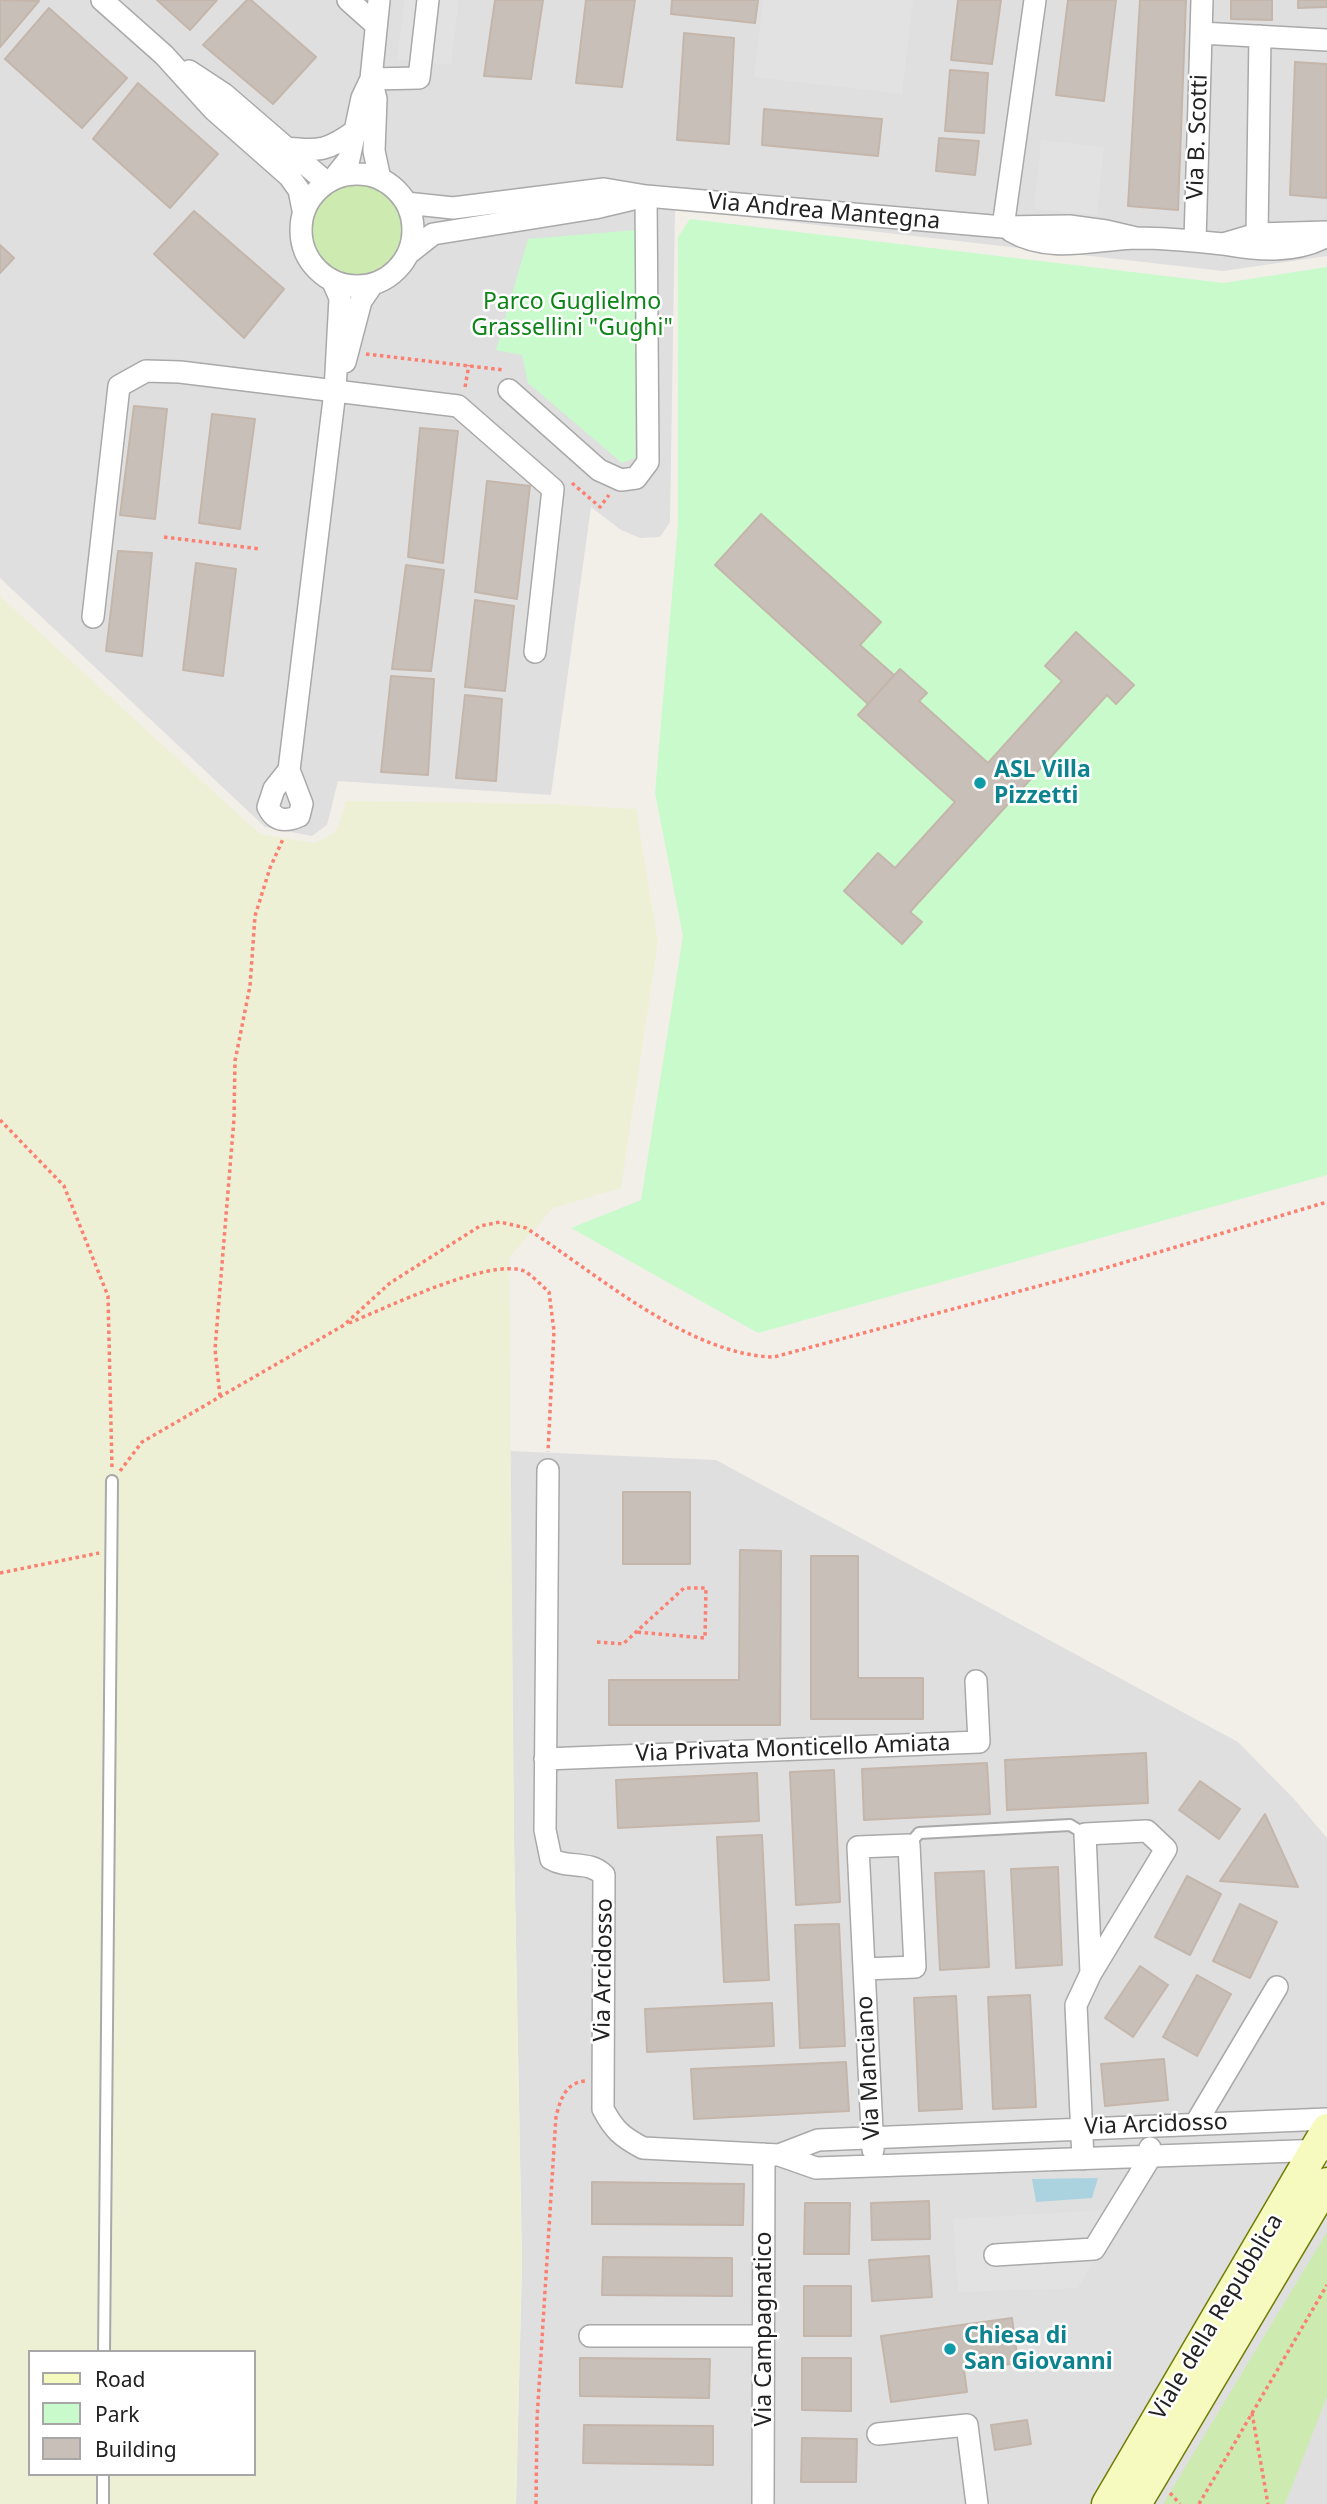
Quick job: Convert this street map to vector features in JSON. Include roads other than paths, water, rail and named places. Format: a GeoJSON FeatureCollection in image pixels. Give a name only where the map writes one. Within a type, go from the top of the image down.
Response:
{"type":"FeatureCollection","features":[{"type":"Feature","properties":{"kind":"main road","name":"Viale della Repubblica"},"geometry":{"type":"LineString","coordinates":[[1107,2504],[1323,2143]]}},
{"type":"Feature","properties":{"kind":"main road","name":"Viale della Repubblica"},"geometry":{"type":"LineString","coordinates":[[1136,2504],[1327,2183]]}},
{"type":"Feature","properties":{"kind":"street"},"geometry":{"type":"LineString","coordinates":[[102,0],[164,54],[213,109],[289,176],[299,190],[303,210]]}},
{"type":"Feature","properties":{"kind":"street"},"geometry":{"type":"LineString","coordinates":[[348,0],[376,25]]}},
{"type":"Feature","properties":{"kind":"street"},"geometry":{"type":"LineString","coordinates":[[379,0],[371,79],[376,99],[374,151],[380,179]]}},
{"type":"Feature","properties":{"kind":"street"},"geometry":{"type":"LineString","coordinates":[[371,79],[419,78],[428,0]]}},
{"type":"Feature","properties":{"kind":"street"},"geometry":{"type":"LineString","coordinates":[[1003,227],[1035,0]]}},
{"type":"Feature","properties":{"kind":"street","name":"Via B. Scotti"},"geometry":{"type":"LineString","coordinates":[[1195,241],[1202,0]]}},
{"type":"Feature","properties":{"kind":"street"},"geometry":{"type":"LineString","coordinates":[[1201,33],[1327,40]]}},
{"type":"Feature","properties":{"kind":"street"},"geometry":{"type":"LineString","coordinates":[[1257,234],[1260,36]]}},
{"type":"Feature","properties":{"kind":"street"},"geometry":{"type":"LineString","coordinates":[[164,54],[224,94],[287,148],[330,180]]}},
{"type":"Feature","properties":{"kind":"street"},"geometry":{"type":"LineString","coordinates":[[289,821],[272,815],[268,807],[274,789],[289,770],[335,391],[340,298],[333,282],[313,266],[301,244],[300,227],[303,210],[312,194],[330,180],[349,159],[362,97],[371,79]]}},
{"type":"Feature","properties":{"kind":"street"},"geometry":{"type":"LineString","coordinates":[[287,148],[314,151],[334,146],[355,131]]}},
{"type":"Feature","properties":{"kind":"street"},"geometry":{"type":"LineString","coordinates":[[330,180],[349,174],[366,174],[380,179],[393,186],[406,203],[413,223],[409,253],[394,273],[372,285],[359,287],[333,282]]}},
{"type":"Feature","properties":{"kind":"street","name":"Via Andrea Mantegna"},"geometry":{"type":"LineString","coordinates":[[406,203],[453,208],[604,189],[646,196],[1003,227],[1066,235],[1106,231],[1136,238],[1195,241],[1251,249],[1273,250],[1296,246],[1327,234]]}},
{"type":"Feature","properties":{"kind":"street"},"geometry":{"type":"LineString","coordinates":[[509,390],[599,470],[621,480],[636,478],[648,462],[646,196]]}},
{"type":"Feature","properties":{"kind":"street","name":"Via Andrea Mantegna"},"geometry":{"type":"LineString","coordinates":[[409,253],[433,234],[596,208],[646,196]]}},
{"type":"Feature","properties":{"kind":"street","name":"Via Andrea Mantegna"},"geometry":{"type":"LineString","coordinates":[[1223,244],[1257,234],[1327,234]]}},
{"type":"Feature","properties":{"kind":"street"},"geometry":{"type":"LineString","coordinates":[[335,391],[361,300],[372,285]]}},
{"type":"Feature","properties":{"kind":"street"},"geometry":{"type":"LineString","coordinates":[[93,617],[119,386],[146,372],[169,372],[458,406],[553,489],[535,652]]}},
{"type":"Feature","properties":{"kind":"street","name":"Via Arcidosso"},"geometry":{"type":"LineString","coordinates":[[548,1470],[545,1830],[551,1859],[559,1863],[590,1866],[604,1875],[603,2109],[613,2127],[629,2141],[643,2148],[771,2155],[816,2168],[1151,2156],[1323,2143]]}},
{"type":"Feature","properties":{"kind":"street","name":"Via Privata Monticello Amiata"},"geometry":{"type":"LineString","coordinates":[[545,1759],[979,1742],[976,1681]]}},
{"type":"Feature","properties":{"kind":"street"},"geometry":{"type":"LineString","coordinates":[[1083,2159],[1076,2005],[1091,1973],[1167,1849],[1147,1831],[1085,1834],[1091,1973]]}},
{"type":"Feature","properties":{"kind":"street","name":"Via Manciano"},"geometry":{"type":"LineString","coordinates":[[864,1969],[915,1967],[909,1845],[858,1847],[864,1969],[873,2138],[874,2166]]}},
{"type":"Feature","properties":{"kind":"street"},"geometry":{"type":"LineString","coordinates":[[1196,2123],[1277,1987]]}},
{"type":"Feature","properties":{"kind":"street","name":"Via Arcidosso"},"geometry":{"type":"LineString","coordinates":[[771,2155],[818,2140],[1082,2127],[1327,2119]]}},
{"type":"Feature","properties":{"kind":"street"},"geometry":{"type":"LineString","coordinates":[[995,2255],[1094,2249],[1151,2156],[1150,2125]]}},
{"type":"Feature","properties":{"kind":"street","name":"Via Campagnatico"},"geometry":{"type":"LineString","coordinates":[[763,2504],[764,2336],[771,2155]]}},
{"type":"Feature","properties":{"kind":"street"},"geometry":{"type":"LineString","coordinates":[[590,2336],[764,2336]]}},
{"type":"Feature","properties":{"kind":"street"},"geometry":{"type":"LineString","coordinates":[[878,2434],[967,2426],[978,2504]]}},
{"type":"Feature","properties":{"kind":"lane"},"geometry":{"type":"LineString","coordinates":[[104,2350],[112,1481]]}},
{"type":"Feature","properties":{"kind":"lane"},"geometry":{"type":"LineString","coordinates":[[909,1845],[919,1833],[1070,1825],[1085,1834]]}},
{"type":"Feature","properties":{"kind":"lane"},"geometry":{"type":"LineString","coordinates":[[103,2476],[103,2504]]}},
{"type":"Feature","properties":{"kind":"water"},"geometry":{"type":"Polygon","coordinates":[[[1098,2178],[1092,2198],[1036,2202],[1032,2179],[1098,2178]]]}},
{"type":"Feature","properties":{"kind":"place","name":"ASL Villa Pizzetti"},"geometry":{"type":"Point","coordinates":[980,783]}},
{"type":"Feature","properties":{"kind":"place","name":"Chiesa di San Giovanni"},"geometry":{"type":"Point","coordinates":[950,2349]}},
{"type":"Feature","properties":{"kind":"park label","name":"Parco Guglielmo Grassellini \"Gughi\""},"geometry":{"type":"Point","coordinates":[572,315]}}]}
